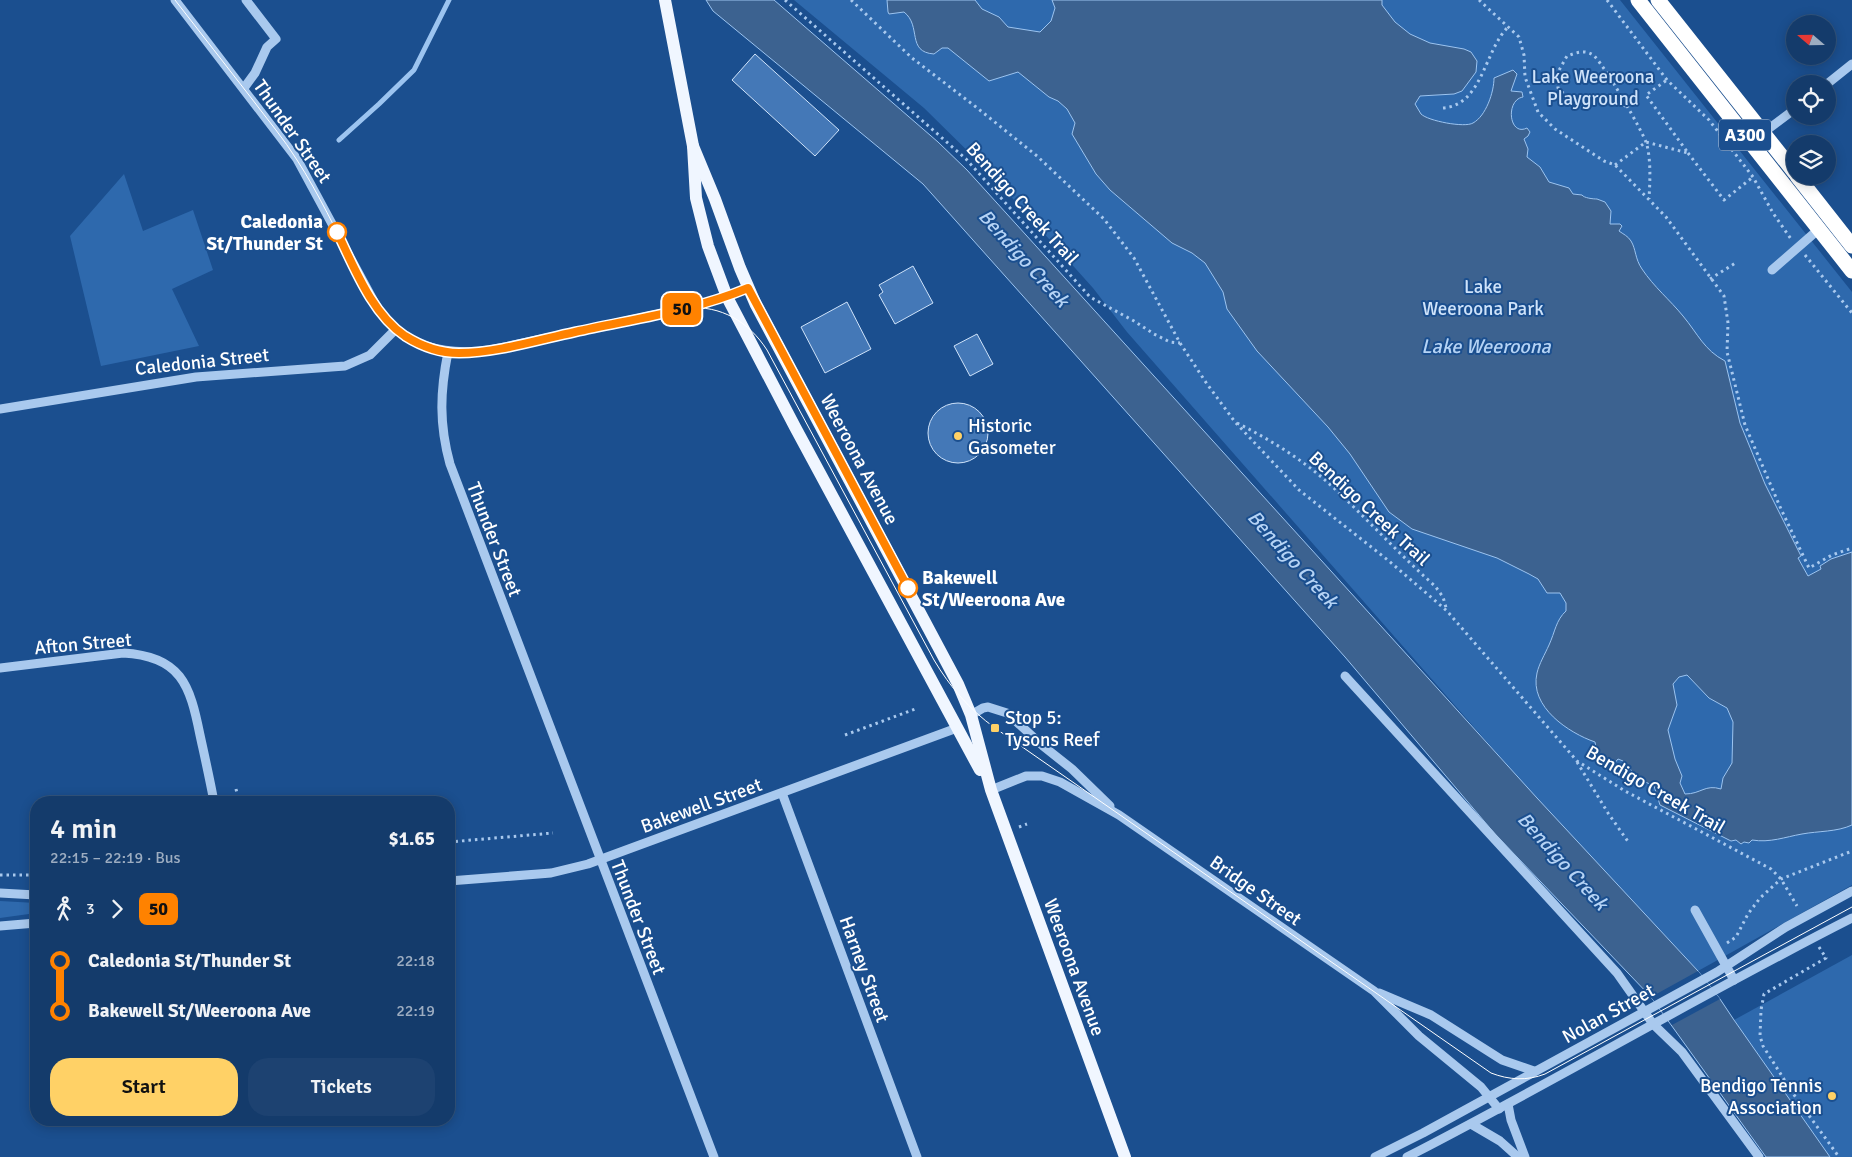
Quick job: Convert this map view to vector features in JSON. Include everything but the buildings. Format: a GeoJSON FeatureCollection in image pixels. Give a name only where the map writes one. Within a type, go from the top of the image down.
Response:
{"type":"FeatureCollection","features":[{"type":"Feature","properties":{"kind":"highway","name":"A300"},"geometry":{"type":"LineString","coordinates":[[1638,0],[1852,271]]}},
{"type":"Feature","properties":{"kind":"highway","name":"A300"},"geometry":{"type":"LineString","coordinates":[[1658,0],[1786,162]]}},
{"type":"Feature","properties":{"kind":"highway"},"geometry":{"type":"LineString","coordinates":[[1751,143],[1763,133]]}},
{"type":"Feature","properties":{"kind":"highway","name":"A300"},"geometry":{"type":"LineString","coordinates":[[1804,185],[1852,246]]}},
{"type":"Feature","properties":{"kind":"main road","name":"Weeroona Avenue"},"geometry":{"type":"LineString","coordinates":[[665,0],[693,146],[696,198],[708,246],[727,297],[991,790]]}},
{"type":"Feature","properties":{"kind":"main road","name":"Weeroona Avenue"},"geometry":{"type":"LineString","coordinates":[[693,146],[748,288],[949,664],[971,715],[991,790],[1125,1157]]}},
{"type":"Feature","properties":{"kind":"main road"},"geometry":{"type":"LineString","coordinates":[[727,297],[748,288]]}},
{"type":"Feature","properties":{"kind":"main road"},"geometry":{"type":"LineString","coordinates":[[957,728],[971,715]]}},
{"type":"Feature","properties":{"kind":"street","name":"Thunder Street"},"geometry":{"type":"LineString","coordinates":[[175,0],[244,88],[297,160],[324,207],[372,300],[384,318],[396,329],[424,346],[448,352],[441,407],[443,439],[450,464],[714,1157]]}},
{"type":"Feature","properties":{"kind":"street"},"geometry":{"type":"LineString","coordinates":[[244,88],[255,73],[267,47],[276,39],[246,0]]}},
{"type":"Feature","properties":{"kind":"street"},"geometry":{"type":"LineString","coordinates":[[1836,77],[1852,64]]}},
{"type":"Feature","properties":{"kind":"street"},"geometry":{"type":"LineString","coordinates":[[1763,133],[1786,115]]}},
{"type":"Feature","properties":{"kind":"street"},"geometry":{"type":"LineString","coordinates":[[1772,270],[1819,229]]}},
{"type":"Feature","properties":{"kind":"street"},"geometry":{"type":"LineString","coordinates":[[448,352],[490,350],[687,308],[727,297]]}},
{"type":"Feature","properties":{"kind":"street","name":"Caledonia Street"},"geometry":{"type":"LineString","coordinates":[[0,410],[196,377],[345,366],[370,355],[396,329]]}},
{"type":"Feature","properties":{"kind":"street","name":"Afton Street"},"geometry":{"type":"LineString","coordinates":[[0,668],[123,653],[142,654],[159,660],[182,679],[193,701],[213,796]]}},
{"type":"Feature","properties":{"kind":"street"},"geometry":{"type":"LineString","coordinates":[[1345,676],[1618,974],[1653,1024],[1682,1052],[1759,1157]]}},
{"type":"Feature","properties":{"kind":"street","name":"Bridge Street"},"geometry":{"type":"LineString","coordinates":[[971,715],[988,707],[1007,713],[1043,746],[1072,769],[1119,815]]}},
{"type":"Feature","properties":{"kind":"street","name":"Bakewell Street"},"geometry":{"type":"LineString","coordinates":[[455,881],[551,873],[600,860],[957,728]]}},
{"type":"Feature","properties":{"kind":"street","name":"Bridge Street"},"geometry":{"type":"LineString","coordinates":[[991,790],[1026,776],[1042,776],[1060,782],[1119,815],[1374,991],[1419,1036],[1467,1074],[1490,1096],[1499,1109]]}},
{"type":"Feature","properties":{"kind":"street","name":"Harney Street"},"geometry":{"type":"LineString","coordinates":[[782,792],[917,1157]]}},
{"type":"Feature","properties":{"kind":"street","name":"Nolan Street"},"geometry":{"type":"LineString","coordinates":[[1376,1157],[1704,979],[1803,917],[1852,891]]}},
{"type":"Feature","properties":{"kind":"street"},"geometry":{"type":"LineString","coordinates":[[0,893],[30,895]]}},
{"type":"Feature","properties":{"kind":"street"},"geometry":{"type":"LineString","coordinates":[[1695,910],[1734,980]]}},
{"type":"Feature","properties":{"kind":"street","name":"Nolan Street"},"geometry":{"type":"LineString","coordinates":[[1406,1157],[1499,1109],[1714,990],[1852,918]]}},
{"type":"Feature","properties":{"kind":"street"},"geometry":{"type":"LineString","coordinates":[[0,926],[30,924]]}},
{"type":"Feature","properties":{"kind":"street","name":"Bridge Street"},"geometry":{"type":"LineString","coordinates":[[1374,991],[1431,1015],[1502,1060],[1534,1071]]}},
{"type":"Feature","properties":{"kind":"street"},"geometry":{"type":"LineString","coordinates":[[1508,1104],[1511,1120],[1526,1157]]}},
{"type":"Feature","properties":{"kind":"street"},"geometry":{"type":"LineString","coordinates":[[1471,1124],[1503,1142],[1518,1157]]}},
{"type":"Feature","properties":{"kind":"path","name":"Bendigo Creek Trail"},"geometry":{"type":"LineString","coordinates":[[785,0],[966,159],[1090,296],[1154,334],[1170,342],[1180,343],[1235,422],[1299,490],[1390,561],[1447,612],[1577,761],[1625,791],[1771,869],[1781,879],[1799,910]]}},
{"type":"Feature","properties":{"kind":"path"},"geometry":{"type":"LineString","coordinates":[[851,0],[912,58],[976,106],[1037,156],[1104,220],[1134,258],[1180,343]]}},
{"type":"Feature","properties":{"kind":"path"},"geometry":{"type":"LineString","coordinates":[[1479,0],[1520,37],[1526,77],[1538,112],[1555,129],[1604,161],[1615,165],[1666,216],[1710,279],[1720,290],[1726,302],[1728,323],[1727,352],[1746,425],[1781,509],[1809,568],[1832,555],[1852,548]]}},
{"type":"Feature","properties":{"kind":"path"},"geometry":{"type":"LineString","coordinates":[[1607,0],[1668,80],[1709,120],[1753,177],[1724,200],[1646,96],[1668,80]]}},
{"type":"Feature","properties":{"kind":"path"},"geometry":{"type":"LineString","coordinates":[[1443,108],[1458,105],[1470,96],[1496,44],[1509,26]]}},
{"type":"Feature","properties":{"kind":"path"},"geometry":{"type":"LineString","coordinates":[[1626,106],[1608,101],[1586,102],[1566,96],[1558,88],[1558,72],[1567,56],[1581,51],[1592,54],[1602,65],[1626,106],[1646,142],[1650,163],[1649,199]]}},
{"type":"Feature","properties":{"kind":"path"},"geometry":{"type":"LineString","coordinates":[[1615,165],[1646,142]]}},
{"type":"Feature","properties":{"kind":"path"},"geometry":{"type":"LineString","coordinates":[[1646,142],[1688,153]]}},
{"type":"Feature","properties":{"kind":"path"},"geometry":{"type":"LineString","coordinates":[[1710,279],[1737,262]]}},
{"type":"Feature","properties":{"kind":"path","name":"Bendigo Creek Trail"},"geometry":{"type":"LineString","coordinates":[[1235,422],[1270,439],[1337,490],[1434,586],[1443,597],[1447,612]]}},
{"type":"Feature","properties":{"kind":"path"},"geometry":{"type":"LineString","coordinates":[[845,735],[918,708]]}},
{"type":"Feature","properties":{"kind":"path"},"geometry":{"type":"LineString","coordinates":[[1577,761],[1608,813],[1629,843]]}},
{"type":"Feature","properties":{"kind":"path"},"geometry":{"type":"LineString","coordinates":[[236,789],[238,796]]}},
{"type":"Feature","properties":{"kind":"path"},"geometry":{"type":"LineString","coordinates":[[455,841],[553,833]]}},
{"type":"Feature","properties":{"kind":"path"},"geometry":{"type":"LineString","coordinates":[[1717,951],[1736,937],[1748,914],[1760,898],[1781,879],[1852,851]]}},
{"type":"Feature","properties":{"kind":"path"},"geometry":{"type":"LineString","coordinates":[[0,875],[30,875]]}},
{"type":"Feature","properties":{"kind":"path"},"geometry":{"type":"LineString","coordinates":[[1818,944],[1826,958],[1764,994],[1760,1036],[1768,1056],[1839,1157]]}},
{"type":"Feature","properties":{"kind":"green space","name":"Lake Weeroona Park"},"geometry":{"type":"Polygon","coordinates":[[[794,0],[1620,0],[1852,292],[1852,885],[1698,971],[1552,816],[1127,332],[1093,288],[987,170],[924,108],[794,0]]]}},
{"type":"Feature","properties":{"kind":"green space"},"geometry":{"type":"Polygon","coordinates":[[[124,174],[143,231],[193,210],[213,270],[172,289],[199,346],[101,366],[70,236],[124,174]]]}},
{"type":"Feature","properties":{"kind":"green space"},"geometry":{"type":"Polygon","coordinates":[[[0,901],[30,903],[30,914],[0,918],[0,901]]]}},
{"type":"Feature","properties":{"kind":"green space","name":"Bendigo Tennis Association"},"geometry":{"type":"Polygon","coordinates":[[[1852,955],[1852,1157],[1830,1157],[1734,1020],[1852,955]]]}},
{"type":"Feature","properties":{"kind":"water","name":"Bendigo Creek"},"geometry":{"type":"Polygon","coordinates":[[[706,0],[774,0],[938,142],[967,170],[1537,798],[1698,971],[1720,999],[1830,1157],[1766,1157],[1651,997],[1495,834],[1345,657],[923,184],[713,11],[706,0]]]}},
{"type":"Feature","properties":{"kind":"water","name":"Lake Weeroona"},"geometry":{"type":"Polygon","coordinates":[[[887,0],[975,0],[982,9],[999,17],[1008,27],[1040,32],[1051,21],[1055,8],[1052,0],[1382,0],[1382,5],[1395,22],[1410,34],[1430,43],[1464,49],[1471,52],[1477,61],[1476,72],[1462,91],[1454,94],[1420,96],[1415,104],[1425,117],[1462,125],[1473,123],[1482,115],[1493,90],[1494,78],[1513,70],[1517,74],[1511,91],[1522,92],[1523,97],[1514,104],[1512,117],[1516,127],[1521,129],[1527,128],[1530,132],[1524,139],[1528,149],[1527,157],[1540,167],[1549,182],[1569,188],[1573,194],[1605,202],[1611,211],[1610,224],[1620,224],[1622,226],[1619,231],[1631,241],[1638,262],[1647,276],[1683,316],[1706,347],[1725,361],[1740,423],[1765,484],[1801,556],[1798,558],[1808,576],[1821,569],[1820,566],[1831,559],[1852,552],[1852,825],[1834,830],[1771,840],[1752,840],[1749,843],[1744,842],[1741,844],[1736,840],[1731,841],[1660,805],[1654,786],[1639,779],[1623,761],[1618,759],[1613,765],[1607,763],[1604,765],[1599,762],[1595,742],[1574,732],[1553,717],[1539,697],[1536,685],[1539,666],[1558,622],[1566,611],[1566,603],[1560,593],[1547,593],[1538,579],[1529,574],[1497,558],[1412,529],[1389,512],[1350,454],[1328,427],[1257,351],[1227,309],[1223,292],[1205,263],[1192,253],[1172,243],[1110,190],[1096,174],[1072,134],[1075,123],[1067,109],[1018,72],[989,81],[948,48],[942,48],[934,54],[925,52],[917,44],[912,24],[904,12],[889,14],[887,0]],[[1687,675],[1679,677],[1673,684],[1677,705],[1668,730],[1675,759],[1682,776],[1680,783],[1685,794],[1695,793],[1707,788],[1721,789],[1723,778],[1732,763],[1733,722],[1727,708],[1709,698],[1687,675]]]}},
{"type":"Feature","properties":{"kind":"pier"},"geometry":{"type":"Polygon","coordinates":[[[1698,971],[1720,999],[1672,1025],[1651,997],[1698,971]]]}},
{"type":"Feature","properties":{"kind":"waterway"},"geometry":{"type":"LineString","coordinates":[[339,140],[414,70],[449,0]]}},
{"type":"Feature","properties":{"kind":"tram line"},"geometry":{"type":"LineString","coordinates":[[175,0],[292,152],[320,199],[370,298],[391,325],[414,340],[426,345],[438,349],[463,352],[490,350],[687,308],[711,309],[733,317],[752,331],[767,350],[934,660],[953,688],[968,705],[995,728],[1491,1073],[1518,1079],[1545,1074],[1852,907]]}},
{"type":"Feature","properties":{"kind":"bus line","name":"50"},"geometry":{"type":"LineString","coordinates":[[337,232],[372,300],[384,318],[414,341],[424,346],[448,352],[490,350],[566,334],[687,308],[727,297],[748,288],[908,588]]}},
{"type":"Feature","properties":{"kind":"place","name":"Caledonia St/Thunder St"},"geometry":{"type":"Point","coordinates":[337,232]}},
{"type":"Feature","properties":{"kind":"place","name":"Historic Gasometer"},"geometry":{"type":"Point","coordinates":[958,436]}},
{"type":"Feature","properties":{"kind":"place","name":"Bakewell St/Weeroona Ave"},"geometry":{"type":"Point","coordinates":[908,588]}},
{"type":"Feature","properties":{"kind":"place","name":"Stop 5: Tysons Reef"},"geometry":{"type":"Point","coordinates":[995,728]}},
{"type":"Feature","properties":{"kind":"place","name":"Bendigo Tennis Association"},"geometry":{"type":"Point","coordinates":[1832,1096]}},
{"type":"Feature","properties":{"kind":"park label","name":"Lake Weeroona Playground"},"geometry":{"type":"Point","coordinates":[1593,87]}}]}
